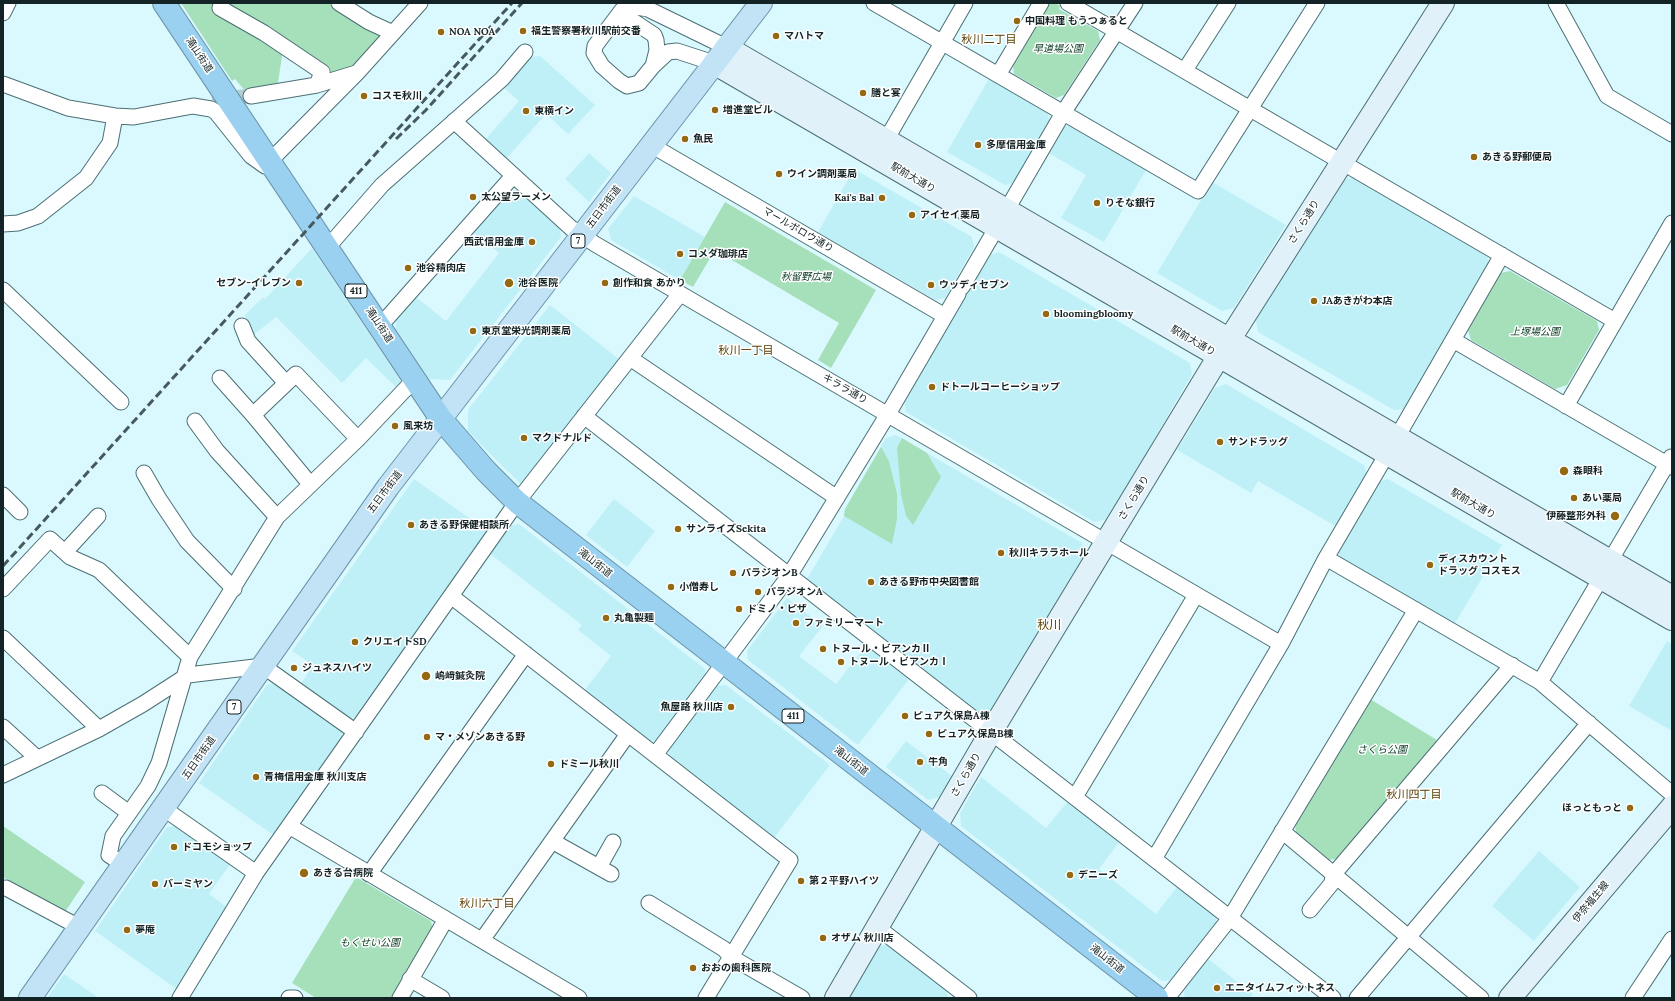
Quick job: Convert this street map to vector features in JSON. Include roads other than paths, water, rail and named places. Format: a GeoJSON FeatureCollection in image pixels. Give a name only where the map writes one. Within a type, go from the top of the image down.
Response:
{"type":"FeatureCollection","features":[{"type":"Feature","properties":{"kind":"highway","name":"滝山街道"},"geometry":{"type":"LineString","coordinates":[[164,3],[441,419],[486,471],[517,502],[1157,998]]}},
{"type":"Feature","properties":{"kind":"main road","name":"五日市街道"},"geometry":{"type":"LineString","coordinates":[[30,998],[388,487],[582,236],[650,145],[762,3]]}},
{"type":"Feature","properties":{"kind":"street"},"geometry":{"type":"LineString","coordinates":[[3,13],[8,3]]}},
{"type":"Feature","properties":{"kind":"street"},"geometry":{"type":"LineString","coordinates":[[222,3],[220,8],[264,33],[322,72],[317,85]]}},
{"type":"Feature","properties":{"kind":"street"},"geometry":{"type":"LineString","coordinates":[[339,3],[369,22],[393,33]]}},
{"type":"Feature","properties":{"kind":"street"},"geometry":{"type":"LineString","coordinates":[[3,84],[68,108],[116,116],[134,117],[207,104],[216,112],[251,156],[265,166],[271,162],[357,73],[420,3]]}},
{"type":"Feature","properties":{"kind":"street"},"geometry":{"type":"LineString","coordinates":[[886,140],[965,3]]}},
{"type":"Feature","properties":{"kind":"street"},"geometry":{"type":"LineString","coordinates":[[998,75],[1041,3]]}},
{"type":"Feature","properties":{"kind":"street"},"geometry":{"type":"LineString","coordinates":[[1068,3],[1615,321]]}},
{"type":"Feature","properties":{"kind":"street"},"geometry":{"type":"LineString","coordinates":[[655,755],[789,576],[888,414],[1063,113],[1135,3]]}},
{"type":"Feature","properties":{"kind":"street"},"geometry":{"type":"LineString","coordinates":[[1185,70],[1228,3]]}},
{"type":"Feature","properties":{"kind":"street"},"geometry":{"type":"LineString","coordinates":[[883,5],[942,43],[1198,191],[1317,3]]}},
{"type":"Feature","properties":{"kind":"street","name":"さくら通り"},"geometry":{"type":"LineString","coordinates":[[836,998],[991,732],[1108,542],[1224,348],[1443,3]]}},
{"type":"Feature","properties":{"kind":"street"},"geometry":{"type":"LineString","coordinates":[[1556,3],[1607,96],[1672,134]]}},
{"type":"Feature","properties":{"kind":"street"},"geometry":{"type":"LineString","coordinates":[[627,8],[643,8],[720,55],[672,51],[665,54],[639,83],[632,86],[619,81],[602,66],[594,53],[595,46],[622,10],[627,8]]}},
{"type":"Feature","properties":{"kind":"street"},"geometry":{"type":"LineString","coordinates":[[614,21],[621,18],[630,19],[654,35],[657,50],[653,66]]}},
{"type":"Feature","properties":{"kind":"street"},"geometry":{"type":"LineString","coordinates":[[327,248],[382,185],[502,79],[525,52]]}},
{"type":"Feature","properties":{"kind":"street","name":"駅前大通り"},"geometry":{"type":"LineString","coordinates":[[720,55],[886,140],[1002,219]]}},
{"type":"Feature","properties":{"kind":"street","name":"駅前大通り"},"geometry":{"type":"LineString","coordinates":[[720,55],[1605,570],[1672,619]]}},
{"type":"Feature","properties":{"kind":"street"},"geometry":{"type":"LineString","coordinates":[[251,96],[317,85],[357,73]]}},
{"type":"Feature","properties":{"kind":"street"},"geometry":{"type":"LineString","coordinates":[[3,224],[18,223],[38,216],[86,178],[110,144],[116,116]]}},
{"type":"Feature","properties":{"kind":"street","name":"キララ通り"},"geometry":{"type":"LineString","coordinates":[[454,121],[582,236],[1281,644]]}},
{"type":"Feature","properties":{"kind":"street","name":"マールボロウ通り"},"geometry":{"type":"LineString","coordinates":[[650,145],[945,316]]}},
{"type":"Feature","properties":{"kind":"street"},"geometry":{"type":"LineString","coordinates":[[380,326],[514,176]]}},
{"type":"Feature","properties":{"kind":"street"},"geometry":{"type":"LineString","coordinates":[[1566,406],[1672,223]]}},
{"type":"Feature","properties":{"kind":"street"},"geometry":{"type":"LineString","coordinates":[[1154,859],[1281,644],[1326,558],[1502,255]]}},
{"type":"Feature","properties":{"kind":"street"},"geometry":{"type":"LineString","coordinates":[[3,290],[122,402]]}},
{"type":"Feature","properties":{"kind":"street"},"geometry":{"type":"LineString","coordinates":[[180,998],[256,873],[517,502],[680,294]]}},
{"type":"Feature","properties":{"kind":"street"},"geometry":{"type":"LineString","coordinates":[[242,326],[248,341],[286,383]]}},
{"type":"Feature","properties":{"kind":"street"},"geometry":{"type":"LineString","coordinates":[[1453,340],[1566,406],[1670,462],[1540,682]]}},
{"type":"Feature","properties":{"kind":"street"},"geometry":{"type":"LineString","coordinates":[[630,358],[837,498]]}},
{"type":"Feature","properties":{"kind":"street"},"geometry":{"type":"LineString","coordinates":[[253,415],[296,374],[358,439]]}},
{"type":"Feature","properties":{"kind":"street"},"geometry":{"type":"LineString","coordinates":[[220,378],[253,415],[310,484]]}},
{"type":"Feature","properties":{"kind":"street"},"geometry":{"type":"LineString","coordinates":[[123,864],[110,855],[113,836],[148,786],[159,763],[182,678],[190,657],[277,517],[358,439],[415,379]]}},
{"type":"Feature","properties":{"kind":"street"},"geometry":{"type":"LineString","coordinates":[[584,416],[1333,998]]}},
{"type":"Feature","properties":{"kind":"street"},"geometry":{"type":"LineString","coordinates":[[195,421],[217,451],[277,517]]}},
{"type":"Feature","properties":{"kind":"street"},"geometry":{"type":"LineString","coordinates":[[144,473],[159,500],[187,541],[234,588]]}},
{"type":"Feature","properties":{"kind":"street"},"geometry":{"type":"LineString","coordinates":[[3,495],[20,512]]}},
{"type":"Feature","properties":{"kind":"street"},"geometry":{"type":"LineString","coordinates":[[65,552],[98,516]]}},
{"type":"Feature","properties":{"kind":"street"},"geometry":{"type":"LineString","coordinates":[[3,589],[50,539],[70,557],[99,570],[190,657]]}},
{"type":"Feature","properties":{"kind":"street"},"geometry":{"type":"LineString","coordinates":[[1326,558],[1540,682],[1672,794]]}},
{"type":"Feature","properties":{"kind":"street","name":"駅前大通り"},"geometry":{"type":"LineString","coordinates":[[1605,570],[1672,597]]}},
{"type":"Feature","properties":{"kind":"street"},"geometry":{"type":"LineString","coordinates":[[1075,797],[1196,595]]}},
{"type":"Feature","properties":{"kind":"street"},"geometry":{"type":"LineString","coordinates":[[451,596],[790,860],[706,998]]}},
{"type":"Feature","properties":{"kind":"street"},"geometry":{"type":"LineString","coordinates":[[1167,998],[1230,918],[1416,610]]}},
{"type":"Feature","properties":{"kind":"street"},"geometry":{"type":"LineString","coordinates":[[3,638],[99,729]]}},
{"type":"Feature","properties":{"kind":"street"},"geometry":{"type":"LineString","coordinates":[[369,874],[526,654]]}},
{"type":"Feature","properties":{"kind":"street"},"geometry":{"type":"LineString","coordinates":[[1310,910],[1332,883],[1334,875],[1512,665]]}},
{"type":"Feature","properties":{"kind":"street"},"geometry":{"type":"LineString","coordinates":[[4,773],[99,729],[143,704],[188,675],[263,666],[356,732]]}},
{"type":"Feature","properties":{"kind":"street"},"geometry":{"type":"LineString","coordinates":[[1357,998],[1589,723]]}},
{"type":"Feature","properties":{"kind":"street"},"geometry":{"type":"LineString","coordinates":[[3,727],[37,758]]}},
{"type":"Feature","properties":{"kind":"street"},"geometry":{"type":"LineString","coordinates":[[482,940],[628,734]]}},
{"type":"Feature","properties":{"kind":"street"},"geometry":{"type":"LineString","coordinates":[[102,793],[129,813]]}},
{"type":"Feature","properties":{"kind":"street","name":"伊奈福生線"},"geometry":{"type":"LineString","coordinates":[[1510,998],[1672,807]]}},
{"type":"Feature","properties":{"kind":"street"},"geometry":{"type":"LineString","coordinates":[[163,808],[256,873]]}},
{"type":"Feature","properties":{"kind":"street"},"geometry":{"type":"LineString","coordinates":[[290,826],[482,940],[556,992],[579,998]]}},
{"type":"Feature","properties":{"kind":"street"},"geometry":{"type":"LineString","coordinates":[[1282,832],[1481,998]]}},
{"type":"Feature","properties":{"kind":"street"},"geometry":{"type":"LineString","coordinates":[[552,841],[605,871],[613,842]]}},
{"type":"Feature","properties":{"kind":"street"},"geometry":{"type":"LineString","coordinates":[[6,888],[79,928]]}},
{"type":"Feature","properties":{"kind":"street"},"geometry":{"type":"LineString","coordinates":[[649,903],[724,949],[731,956],[802,998]]}},
{"type":"Feature","properties":{"kind":"street"},"geometry":{"type":"LineString","coordinates":[[400,998],[446,919]]}},
{"type":"Feature","properties":{"kind":"street"},"geometry":{"type":"LineString","coordinates":[[877,927],[961,996]]}},
{"type":"Feature","properties":{"kind":"street"},"geometry":{"type":"LineString","coordinates":[[1634,998],[1672,939]]}},
{"type":"Feature","properties":{"kind":"street"},"geometry":{"type":"LineString","coordinates":[[410,979],[442,998]]}},
{"type":"Feature","properties":{"kind":"street"},"geometry":{"type":"LineString","coordinates":[[289,998],[295,998]]}},
{"type":"Feature","properties":{"kind":"tunnel"},"geometry":{"type":"LineString","coordinates":[[212,100],[251,96]]}},
{"type":"Feature","properties":{"kind":"railway"},"geometry":{"type":"LineString","coordinates":[[3,566],[512,3]]}},
{"type":"Feature","properties":{"kind":"railway"},"geometry":{"type":"LineString","coordinates":[[396,139],[426,110],[522,3]]}},
{"type":"Feature","properties":{"kind":"place","name":"中国料理 もうつぁると"},"geometry":{"type":"Point","coordinates":[1017,21]}},
{"type":"Feature","properties":{"kind":"place","name":"福生警察署秋川駅前交番"},"geometry":{"type":"Point","coordinates":[523,31]}},
{"type":"Feature","properties":{"kind":"place","name":"NOA NOA"},"geometry":{"type":"Point","coordinates":[441,32]}},
{"type":"Feature","properties":{"kind":"place","name":"マハトマ"},"geometry":{"type":"Point","coordinates":[776,36]}},
{"type":"Feature","properties":{"kind":"place","name":"膳と宴"},"geometry":{"type":"Point","coordinates":[863,93]}},
{"type":"Feature","properties":{"kind":"place","name":"コスモ秋川"},"geometry":{"type":"Point","coordinates":[364,96]}},
{"type":"Feature","properties":{"kind":"place","name":"増進堂ビル"},"geometry":{"type":"Point","coordinates":[715,110]}},
{"type":"Feature","properties":{"kind":"place","name":"東横イン"},"geometry":{"type":"Point","coordinates":[526,111]}},
{"type":"Feature","properties":{"kind":"place","name":"魚民"},"geometry":{"type":"Point","coordinates":[685,139]}},
{"type":"Feature","properties":{"kind":"place","name":"多摩信用金庫"},"geometry":{"type":"Point","coordinates":[978,145]}},
{"type":"Feature","properties":{"kind":"place","name":"あきる野郵便局"},"geometry":{"type":"Point","coordinates":[1474,157]}},
{"type":"Feature","properties":{"kind":"place","name":"ウイン調剤薬局"},"geometry":{"type":"Point","coordinates":[779,174]}},
{"type":"Feature","properties":{"kind":"place","name":"太公望ラーメン"},"geometry":{"type":"Point","coordinates":[473,197]}},
{"type":"Feature","properties":{"kind":"place","name":"Kai's Bal"},"geometry":{"type":"Point","coordinates":[882,198]}},
{"type":"Feature","properties":{"kind":"place","name":"りそな銀行"},"geometry":{"type":"Point","coordinates":[1097,203]}},
{"type":"Feature","properties":{"kind":"place","name":"アイセイ薬局"},"geometry":{"type":"Point","coordinates":[912,215]}},
{"type":"Feature","properties":{"kind":"place","name":"西武信用金庫"},"geometry":{"type":"Point","coordinates":[532,242]}},
{"type":"Feature","properties":{"kind":"place","name":"コメダ珈琲店"},"geometry":{"type":"Point","coordinates":[680,254]}},
{"type":"Feature","properties":{"kind":"place","name":"池谷精肉店"},"geometry":{"type":"Point","coordinates":[408,268]}},
{"type":"Feature","properties":{"kind":"place","name":"セブン-イレブン"},"geometry":{"type":"Point","coordinates":[299,283]}},
{"type":"Feature","properties":{"kind":"place","name":"池谷医院"},"geometry":{"type":"Point","coordinates":[509,283]}},
{"type":"Feature","properties":{"kind":"place","name":"創作和食 あかり"},"geometry":{"type":"Point","coordinates":[605,283]}},
{"type":"Feature","properties":{"kind":"place","name":"ウッディセブン"},"geometry":{"type":"Point","coordinates":[931,285]}},
{"type":"Feature","properties":{"kind":"place","name":"JAあきがわ本店"},"geometry":{"type":"Point","coordinates":[1314,301]}},
{"type":"Feature","properties":{"kind":"place","name":"bloomingbloomy"},"geometry":{"type":"Point","coordinates":[1046,314]}},
{"type":"Feature","properties":{"kind":"place","name":"東京堂栄光調剤薬局"},"geometry":{"type":"Point","coordinates":[473,331]}},
{"type":"Feature","properties":{"kind":"place","name":"ドトールコーヒーショップ"},"geometry":{"type":"Point","coordinates":[932,387]}},
{"type":"Feature","properties":{"kind":"place","name":"風来坊"},"geometry":{"type":"Point","coordinates":[395,426]}},
{"type":"Feature","properties":{"kind":"place","name":"マクドナルド"},"geometry":{"type":"Point","coordinates":[524,438]}},
{"type":"Feature","properties":{"kind":"place","name":"サンドラッグ"},"geometry":{"type":"Point","coordinates":[1220,442]}},
{"type":"Feature","properties":{"kind":"place","name":"森眼科"},"geometry":{"type":"Point","coordinates":[1564,471]}},
{"type":"Feature","properties":{"kind":"place","name":"あい薬局"},"geometry":{"type":"Point","coordinates":[1574,498]}},
{"type":"Feature","properties":{"kind":"place","name":"伊藤整形外科"},"geometry":{"type":"Point","coordinates":[1615,516]}},
{"type":"Feature","properties":{"kind":"place","name":"あきる野保健相談所"},"geometry":{"type":"Point","coordinates":[411,525]}},
{"type":"Feature","properties":{"kind":"place","name":"サンライズSekita"},"geometry":{"type":"Point","coordinates":[678,529]}},
{"type":"Feature","properties":{"kind":"place","name":"秋川キララホール"},"geometry":{"type":"Point","coordinates":[1001,553]}},
{"type":"Feature","properties":{"kind":"place","name":"ディスカウント ドラッグ コスモス"},"geometry":{"type":"Point","coordinates":[1430,565]}},
{"type":"Feature","properties":{"kind":"place","name":"パラジオンB"},"geometry":{"type":"Point","coordinates":[733,573]}},
{"type":"Feature","properties":{"kind":"place","name":"あきる野市中央図書館"},"geometry":{"type":"Point","coordinates":[871,582]}},
{"type":"Feature","properties":{"kind":"place","name":"小僧寿し"},"geometry":{"type":"Point","coordinates":[671,587]}},
{"type":"Feature","properties":{"kind":"place","name":"パラジオンA"},"geometry":{"type":"Point","coordinates":[758,592]}},
{"type":"Feature","properties":{"kind":"place","name":"ドミノ・ピザ"},"geometry":{"type":"Point","coordinates":[739,609]}},
{"type":"Feature","properties":{"kind":"place","name":"丸亀製麺"},"geometry":{"type":"Point","coordinates":[606,618]}},
{"type":"Feature","properties":{"kind":"place","name":"ファミリーマート"},"geometry":{"type":"Point","coordinates":[796,623]}},
{"type":"Feature","properties":{"kind":"place","name":"クリエイトSD"},"geometry":{"type":"Point","coordinates":[355,642]}},
{"type":"Feature","properties":{"kind":"place","name":"トヌール・ビアンカⅡ"},"geometry":{"type":"Point","coordinates":[823,649]}},
{"type":"Feature","properties":{"kind":"place","name":"トヌール・ビアンカⅠ"},"geometry":{"type":"Point","coordinates":[841,662]}},
{"type":"Feature","properties":{"kind":"place","name":"ジュネスハイツ"},"geometry":{"type":"Point","coordinates":[294,668]}},
{"type":"Feature","properties":{"kind":"place","name":"嶋﨑鍼灸院"},"geometry":{"type":"Point","coordinates":[426,676]}},
{"type":"Feature","properties":{"kind":"place","name":"魚屋路 秋川店"},"geometry":{"type":"Point","coordinates":[731,707]}},
{"type":"Feature","properties":{"kind":"place","name":"ピュア久保島A棟"},"geometry":{"type":"Point","coordinates":[905,716]}},
{"type":"Feature","properties":{"kind":"place","name":"ピュア久保島B棟"},"geometry":{"type":"Point","coordinates":[929,734]}},
{"type":"Feature","properties":{"kind":"place","name":"マ・メゾンあきる野"},"geometry":{"type":"Point","coordinates":[427,737]}},
{"type":"Feature","properties":{"kind":"place","name":"牛角"},"geometry":{"type":"Point","coordinates":[920,762]}},
{"type":"Feature","properties":{"kind":"place","name":"ドミール秋川"},"geometry":{"type":"Point","coordinates":[551,764]}},
{"type":"Feature","properties":{"kind":"place","name":"青梅信用金庫 秋川支店"},"geometry":{"type":"Point","coordinates":[256,777]}},
{"type":"Feature","properties":{"kind":"place","name":"ほっともっと"},"geometry":{"type":"Point","coordinates":[1630,808]}},
{"type":"Feature","properties":{"kind":"place","name":"ドコモショップ"},"geometry":{"type":"Point","coordinates":[174,847]}},
{"type":"Feature","properties":{"kind":"place","name":"あきる台病院"},"geometry":{"type":"Point","coordinates":[304,873]}},
{"type":"Feature","properties":{"kind":"place","name":"デニーズ"},"geometry":{"type":"Point","coordinates":[1070,875]}},
{"type":"Feature","properties":{"kind":"place","name":"第２平野ハイツ"},"geometry":{"type":"Point","coordinates":[801,881]}},
{"type":"Feature","properties":{"kind":"place","name":"バーミヤン"},"geometry":{"type":"Point","coordinates":[155,884]}},
{"type":"Feature","properties":{"kind":"place","name":"夢庵"},"geometry":{"type":"Point","coordinates":[127,930]}},
{"type":"Feature","properties":{"kind":"place","name":"オザム 秋川店"},"geometry":{"type":"Point","coordinates":[823,938]}},
{"type":"Feature","properties":{"kind":"place","name":"おおの歯科医院"},"geometry":{"type":"Point","coordinates":[693,968]}},
{"type":"Feature","properties":{"kind":"place","name":"エニタイムフィットネス"},"geometry":{"type":"Point","coordinates":[1217,988]}},
{"type":"Feature","properties":{"kind":"district","name":"秋川二丁目"},"geometry":{"type":"Point","coordinates":[989,40]}},
{"type":"Feature","properties":{"kind":"district","name":"秋川一丁目"},"geometry":{"type":"Point","coordinates":[746,351]}},
{"type":"Feature","properties":{"kind":"district","name":"秋川"},"geometry":{"type":"Point","coordinates":[1049,626]}},
{"type":"Feature","properties":{"kind":"district","name":"秋川四丁目"},"geometry":{"type":"Point","coordinates":[1414,795]}},
{"type":"Feature","properties":{"kind":"district","name":"秋川六丁目"},"geometry":{"type":"Point","coordinates":[487,904]}},
{"type":"Feature","properties":{"kind":"park label","name":"早道場公園"},"geometry":{"type":"Point","coordinates":[1058,49]}},
{"type":"Feature","properties":{"kind":"park label","name":"秋留野広場"},"geometry":{"type":"Point","coordinates":[806,277]}},
{"type":"Feature","properties":{"kind":"park label","name":"上塚場公園"},"geometry":{"type":"Point","coordinates":[1535,332]}},
{"type":"Feature","properties":{"kind":"park label","name":"さくら公園"},"geometry":{"type":"Point","coordinates":[1382,750]}},
{"type":"Feature","properties":{"kind":"park label","name":"もくせい公園"},"geometry":{"type":"Point","coordinates":[370,943]}}]}
